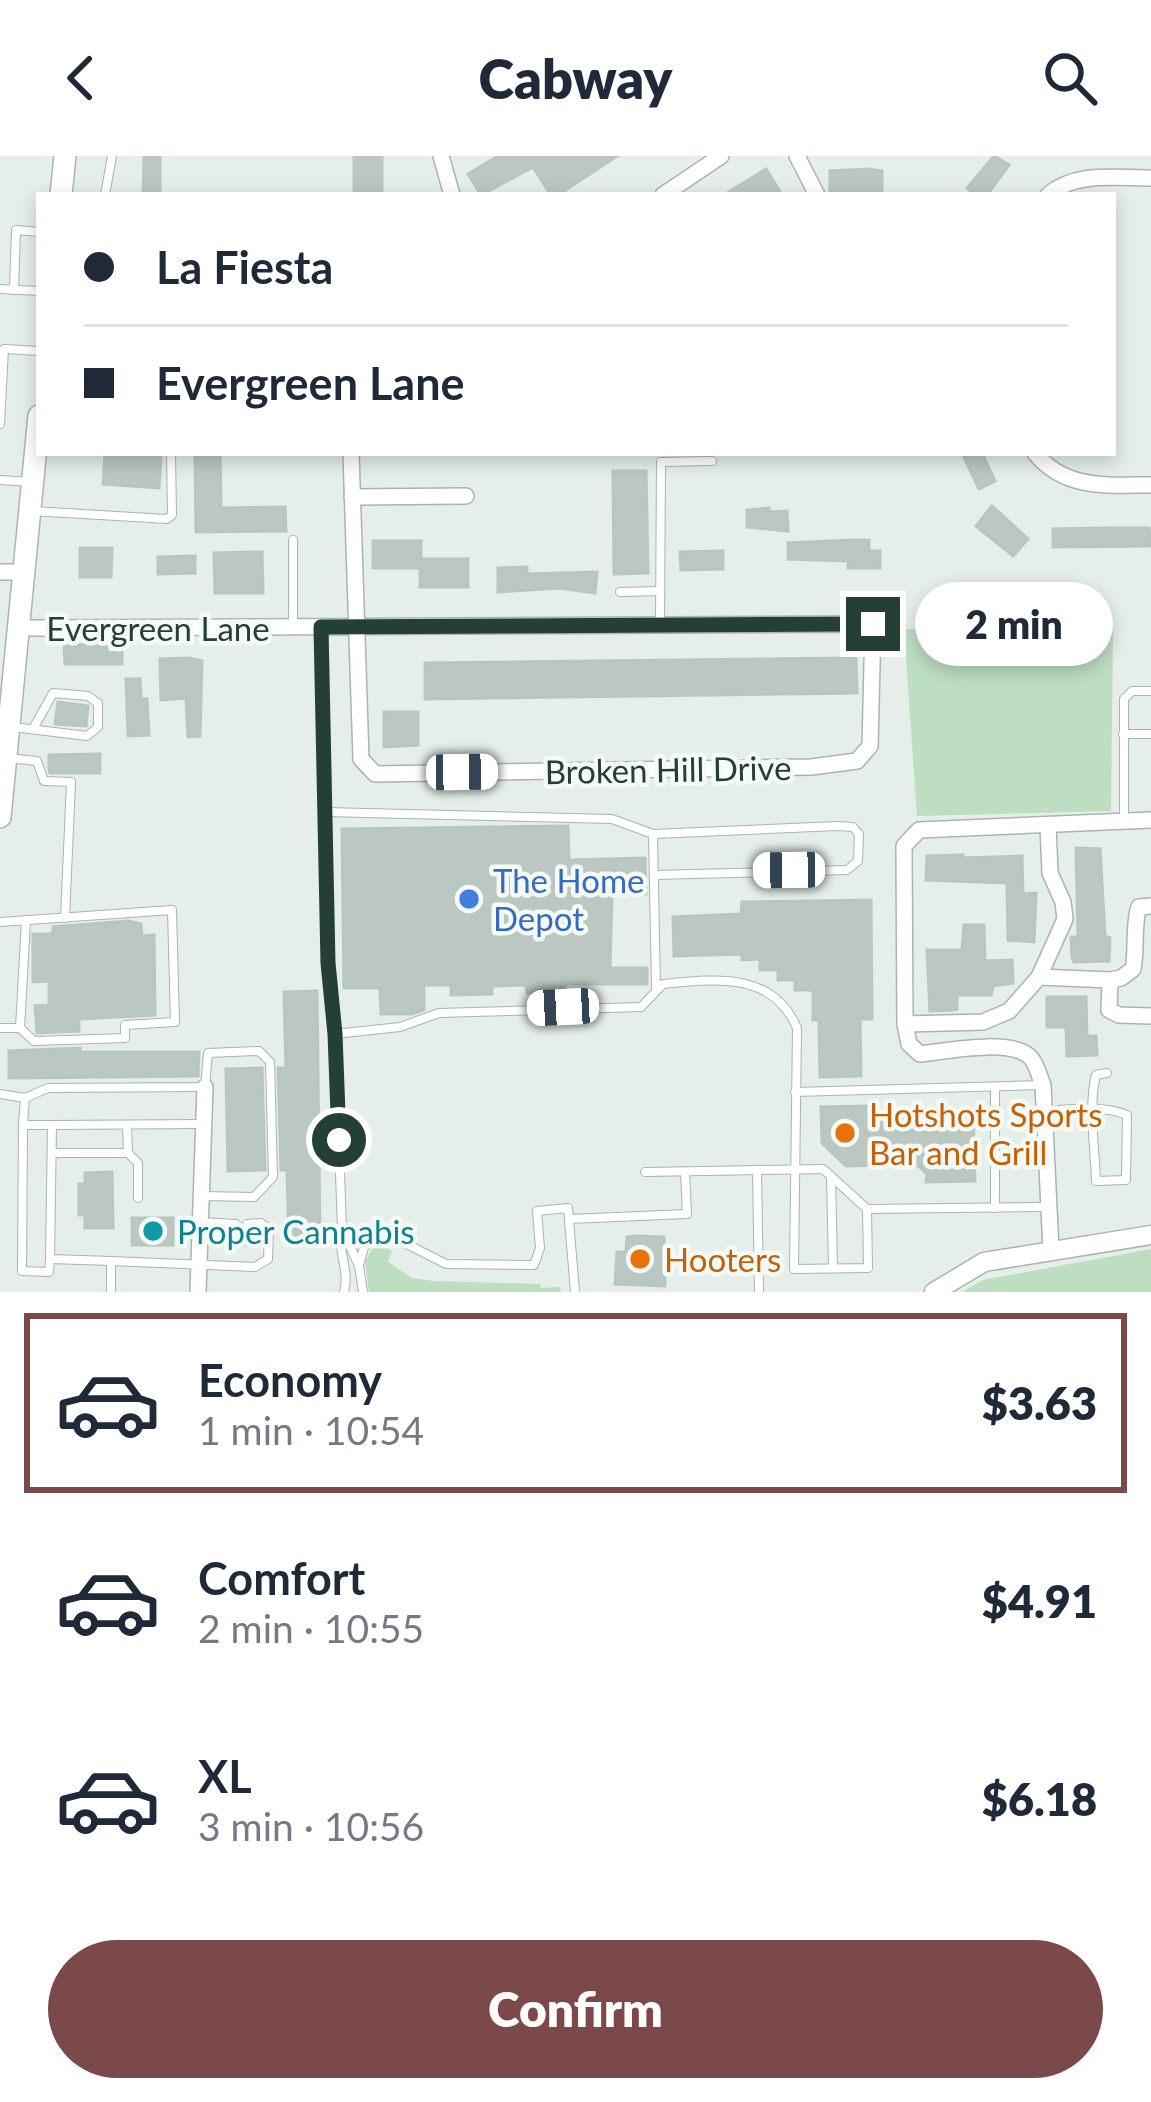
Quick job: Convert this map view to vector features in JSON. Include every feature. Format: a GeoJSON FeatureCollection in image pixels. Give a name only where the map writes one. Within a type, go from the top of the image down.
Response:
{"type":"FeatureCollection","features":[{"type":"Feature","properties":{"kind":"main road"},"geometry":{"type":"LineString","coordinates":[[61,192],[65,156]]}},
{"type":"Feature","properties":{"kind":"main road"},"geometry":{"type":"LineString","coordinates":[[0,818],[12,641],[36,456]]}},
{"type":"Feature","properties":{"kind":"street"},"geometry":{"type":"LineString","coordinates":[[442,156],[451,192]]}},
{"type":"Feature","properties":{"kind":"street"},"geometry":{"type":"LineString","coordinates":[[668,192],[722,156]]}},
{"type":"Feature","properties":{"kind":"street"},"geometry":{"type":"LineString","coordinates":[[797,156],[815,192]]}},
{"type":"Feature","properties":{"kind":"street"},"geometry":{"type":"LineString","coordinates":[[1052,192],[1081,178],[1151,178]]}},
{"type":"Feature","properties":{"kind":"street","name":"Broken Hill Drive"},"geometry":{"type":"LineString","coordinates":[[351,456],[361,759],[375,774],[812,767],[857,761],[869,746],[873,624]]}},
{"type":"Feature","properties":{"kind":"street"},"geometry":{"type":"LineString","coordinates":[[1037,456],[1068,480],[1090,485],[1151,485]]}},
{"type":"Feature","properties":{"kind":"street"},"geometry":{"type":"LineString","coordinates":[[352,497],[466,496]]}},
{"type":"Feature","properties":{"kind":"street"},"geometry":{"type":"LineString","coordinates":[[0,572],[24,572]]}},
{"type":"Feature","properties":{"kind":"street","name":"Evergreen Lane"},"geometry":{"type":"LineString","coordinates":[[12,641],[293,627],[873,624]]}},
{"type":"Feature","properties":{"kind":"street"},"geometry":{"type":"LineString","coordinates":[[1051,1250],[1045,1111],[1034,1060],[1001,1046],[920,1054],[909,1045],[904,846],[919,830],[1151,820]]}},
{"type":"Feature","properties":{"kind":"street"},"geometry":{"type":"LineString","coordinates":[[905,1024],[982,1022],[1009,1011],[1039,977],[1065,919],[1050,873],[1048,826]]}},
{"type":"Feature","properties":{"kind":"street"},"geometry":{"type":"LineString","coordinates":[[1039,977],[1120,978],[1133,969],[1145,932],[1136,916],[1139,907],[1151,906]]}},
{"type":"Feature","properties":{"kind":"street"},"geometry":{"type":"LineString","coordinates":[[1110,980],[1109,1010],[1118,1015],[1151,1016]]}},
{"type":"Feature","properties":{"kind":"street"},"geometry":{"type":"LineString","coordinates":[[198,1292],[205,1087]]}},
{"type":"Feature","properties":{"kind":"street"},"geometry":{"type":"LineString","coordinates":[[934,1292],[985,1262],[1151,1235]]}},
{"type":"Feature","properties":{"kind":"lane"},"geometry":{"type":"LineString","coordinates":[[106,192],[112,156]]}},
{"type":"Feature","properties":{"kind":"lane"},"geometry":{"type":"LineString","coordinates":[[14,290],[16,230],[36,232]]}},
{"type":"Feature","properties":{"kind":"lane"},"geometry":{"type":"LineString","coordinates":[[0,289],[36,291]]}},
{"type":"Feature","properties":{"kind":"lane"},"geometry":{"type":"LineString","coordinates":[[0,424],[2,349],[36,351]]}},
{"type":"Feature","properties":{"kind":"lane"},"geometry":{"type":"LineString","coordinates":[[30,511],[167,519],[172,515],[171,456]]}},
{"type":"Feature","properties":{"kind":"lane"},"geometry":{"type":"LineString","coordinates":[[660,626],[662,462],[712,460]]}},
{"type":"Feature","properties":{"kind":"lane"},"geometry":{"type":"LineString","coordinates":[[0,480],[33,482]]}},
{"type":"Feature","properties":{"kind":"lane"},"geometry":{"type":"LineString","coordinates":[[292,540],[293,627]]}},
{"type":"Feature","properties":{"kind":"lane"},"geometry":{"type":"LineString","coordinates":[[620,592],[660,592]]}},
{"type":"Feature","properties":{"kind":"lane"},"geometry":{"type":"LineString","coordinates":[[321,627],[328,963],[344,1292]]}},
{"type":"Feature","properties":{"kind":"lane"},"geometry":{"type":"LineString","coordinates":[[1124,821],[1124,699],[1132,692],[1151,691]]}},
{"type":"Feature","properties":{"kind":"lane"},"geometry":{"type":"LineString","coordinates":[[4,726],[88,736],[98,727],[98,703],[88,696],[53,693],[33,729]]}},
{"type":"Feature","properties":{"kind":"lane"},"geometry":{"type":"LineString","coordinates":[[1123,734],[1151,734]]}},
{"type":"Feature","properties":{"kind":"lane"},"geometry":{"type":"LineString","coordinates":[[6,758],[37,761],[44,781],[71,782],[65,918]]}},
{"type":"Feature","properties":{"kind":"lane"},"geometry":{"type":"LineString","coordinates":[[325,812],[612,819],[653,834],[853,827],[859,834],[858,861],[847,870],[654,875]]}},
{"type":"Feature","properties":{"kind":"lane"},"geometry":{"type":"LineString","coordinates":[[653,834],[656,989]]}},
{"type":"Feature","properties":{"kind":"lane"},"geometry":{"type":"LineString","coordinates":[[0,922],[172,910],[175,1022],[125,1025],[125,1038],[88,1040],[34,1041],[20,1028],[0,1028]]}},
{"type":"Feature","properties":{"kind":"lane"},"geometry":{"type":"LineString","coordinates":[[20,1028],[26,920]]}},
{"type":"Feature","properties":{"kind":"lane"},"geometry":{"type":"LineString","coordinates":[[335,1034],[400,1027],[439,1012],[641,1007],[663,984],[738,981],[759,986],[777,997],[796,1028],[794,1269],[868,1268],[867,1209]]}},
{"type":"Feature","properties":{"kind":"lane"},"geometry":{"type":"LineString","coordinates":[[0,1094],[25,1098],[48,1088],[205,1087],[208,1053],[260,1051],[269,1062],[273,1177],[254,1197],[202,1196]]}},
{"type":"Feature","properties":{"kind":"lane"},"geometry":{"type":"LineString","coordinates":[[1045,1111],[1094,1108],[1127,1115],[1126,1180],[1100,1184],[1096,1180],[1094,1108],[1093,1080],[1107,1073]]}},
{"type":"Feature","properties":{"kind":"lane"},"geometry":{"type":"LineString","coordinates":[[795,1092],[1042,1085]]}},
{"type":"Feature","properties":{"kind":"lane"},"geometry":{"type":"LineString","coordinates":[[995,1088],[995,1208]]}},
{"type":"Feature","properties":{"kind":"lane"},"geometry":{"type":"LineString","coordinates":[[25,1098],[22,1271],[49,1272],[52,1125]]}},
{"type":"Feature","properties":{"kind":"lane"},"geometry":{"type":"LineString","coordinates":[[23,1125],[203,1124]]}},
{"type":"Feature","properties":{"kind":"lane"},"geometry":{"type":"LineString","coordinates":[[128,1125],[128,1153],[137,1163],[138,1198]]}},
{"type":"Feature","properties":{"kind":"lane"},"geometry":{"type":"LineString","coordinates":[[50,1154],[128,1153]]}},
{"type":"Feature","properties":{"kind":"lane"},"geometry":{"type":"LineString","coordinates":[[645,1172],[823,1169],[867,1209],[1048,1207]]}},
{"type":"Feature","properties":{"kind":"lane"},"geometry":{"type":"LineString","coordinates":[[757,1170],[759,1292]]}},
{"type":"Feature","properties":{"kind":"lane"},"geometry":{"type":"LineString","coordinates":[[569,1219],[687,1214],[685,1172]]}},
{"type":"Feature","properties":{"kind":"lane"},"geometry":{"type":"LineString","coordinates":[[831,1176],[832,1268]]}},
{"type":"Feature","properties":{"kind":"lane"},"geometry":{"type":"LineString","coordinates":[[342,1229],[383,1232],[446,1264],[534,1265],[540,1248],[537,1211],[568,1208],[575,1292]]}},
{"type":"Feature","properties":{"kind":"lane"},"geometry":{"type":"LineString","coordinates":[[49,1254],[200,1267],[255,1267],[268,1259],[269,1229],[261,1223],[201,1222]]}},
{"type":"Feature","properties":{"kind":"lane"},"geometry":{"type":"LineString","coordinates":[[342,1229],[359,1266],[363,1292]]}},
{"type":"Feature","properties":{"kind":"lane"},"geometry":{"type":"LineString","coordinates":[[359,1266],[364,1247],[383,1232]]}},
{"type":"Feature","properties":{"kind":"lane"},"geometry":{"type":"LineString","coordinates":[[111,1292],[112,1261]]}},
{"type":"Feature","properties":{"kind":"green space"},"geometry":{"type":"Polygon","coordinates":[[[904,629],[1113,631],[1111,811],[917,816],[904,629]]]}},
{"type":"Feature","properties":{"kind":"green space"},"geometry":{"type":"Polygon","coordinates":[[[379,1245],[392,1251],[388,1262],[412,1278],[540,1284],[541,1288],[560,1287],[561,1292],[369,1292],[365,1262],[379,1245]]]}},
{"type":"Feature","properties":{"kind":"green space"},"geometry":{"type":"Polygon","coordinates":[[[1151,1249],[1151,1292],[962,1292],[983,1280],[1151,1249]]]}},
{"type":"Feature","properties":{"kind":"building"},"geometry":{"type":"Polygon","coordinates":[[[144,156],[160,156],[160,192],[143,192],[144,156]]]}},
{"type":"Feature","properties":{"kind":"building"},"geometry":{"type":"Polygon","coordinates":[[[354,156],[382,156],[382,192],[354,192],[354,156]]]}},
{"type":"Feature","properties":{"kind":"building"},"geometry":{"type":"Polygon","coordinates":[[[498,156],[617,156],[563,192],[549,192],[533,167],[487,192],[479,192],[468,174],[498,156]]]}},
{"type":"Feature","properties":{"kind":"building"},"geometry":{"type":"Polygon","coordinates":[[[994,156],[1009,165],[989,192],[967,188],[994,156]]]}},
{"type":"Feature","properties":{"kind":"building"},"geometry":{"type":"Polygon","coordinates":[[[766,169],[780,192],[729,192],[766,169]]]}},
{"type":"Feature","properties":{"kind":"building"},"geometry":{"type":"Polygon","coordinates":[[[830,171],[882,171],[882,191],[830,191],[830,171]]]}},
{"type":"Feature","properties":{"kind":"building"},"geometry":{"type":"Polygon","coordinates":[[[105,456],[161,456],[159,488],[103,484],[105,456]]]}},
{"type":"Feature","properties":{"kind":"building"},"geometry":{"type":"Polygon","coordinates":[[[195,456],[220,456],[221,508],[285,507],[286,531],[196,532],[195,456]]]}},
{"type":"Feature","properties":{"kind":"building"},"geometry":{"type":"Polygon","coordinates":[[[983,456],[995,481],[979,489],[964,457],[983,456]]]}},
{"type":"Feature","properties":{"kind":"building"},"geometry":{"type":"Polygon","coordinates":[[[613,471],[646,471],[648,573],[614,574],[613,471]]]}},
{"type":"Feature","properties":{"kind":"building"},"geometry":{"type":"Polygon","coordinates":[[[992,506],[1028,539],[1013,556],[976,526],[992,506]]]}},
{"type":"Feature","properties":{"kind":"building"},"geometry":{"type":"Polygon","coordinates":[[[769,508],[769,512],[787,511],[788,531],[747,527],[747,510],[769,508]]]}},
{"type":"Feature","properties":{"kind":"building"},"geometry":{"type":"Polygon","coordinates":[[[1149,528],[1151,546],[1053,547],[1053,529],[1149,528]]]}},
{"type":"Feature","properties":{"kind":"building"},"geometry":{"type":"Polygon","coordinates":[[[869,540],[869,551],[880,551],[880,568],[848,568],[848,561],[788,559],[788,543],[869,540]]]}},
{"type":"Feature","properties":{"kind":"building"},"geometry":{"type":"Polygon","coordinates":[[[373,541],[421,541],[421,559],[468,559],[468,587],[420,587],[420,568],[373,568],[373,541]]]}},
{"type":"Feature","properties":{"kind":"building"},"geometry":{"type":"Polygon","coordinates":[[[80,548],[112,548],[111,577],[80,577],[80,548]]]}},
{"type":"Feature","properties":{"kind":"building"},"geometry":{"type":"Polygon","coordinates":[[[723,551],[723,569],[681,570],[680,552],[723,551]]]}},
{"type":"Feature","properties":{"kind":"building"},"geometry":{"type":"Polygon","coordinates":[[[262,552],[263,593],[215,593],[214,553],[262,552]]]}},
{"type":"Feature","properties":{"kind":"building"},"geometry":{"type":"Polygon","coordinates":[[[195,556],[195,573],[158,574],[158,557],[195,556]]]}},
{"type":"Feature","properties":{"kind":"building"},"geometry":{"type":"Polygon","coordinates":[[[527,567],[527,574],[597,572],[595,593],[560,588],[498,592],[498,568],[527,567]]]}},
{"type":"Feature","properties":{"kind":"building"},"geometry":{"type":"Polygon","coordinates":[[[107,643],[107,653],[122,652],[122,664],[65,664],[64,646],[107,643]]]}},
{"type":"Feature","properties":{"kind":"building"},"geometry":{"type":"Polygon","coordinates":[[[856,658],[857,693],[425,699],[425,663],[856,658]]]}},
{"type":"Feature","properties":{"kind":"building"},"geometry":{"type":"Polygon","coordinates":[[[160,659],[202,661],[200,736],[188,737],[186,698],[161,700],[160,659]]]}},
{"type":"Feature","properties":{"kind":"building"},"geometry":{"type":"Polygon","coordinates":[[[126,679],[140,679],[141,699],[147,699],[149,735],[128,736],[126,679]]]}},
{"type":"Feature","properties":{"kind":"building"},"geometry":{"type":"Polygon","coordinates":[[[58,702],[88,706],[86,726],[55,724],[58,702]]]}},
{"type":"Feature","properties":{"kind":"building"},"geometry":{"type":"Polygon","coordinates":[[[384,712],[418,712],[418,745],[384,747],[384,712]]]}},
{"type":"Feature","properties":{"kind":"building"},"geometry":{"type":"Polygon","coordinates":[[[100,754],[100,773],[50,773],[49,755],[100,754]]]}},
{"type":"Feature","properties":{"kind":"building","name":"The Home Depot"},"geometry":{"type":"Polygon","coordinates":[[[568,826],[569,860],[645,858],[646,894],[612,894],[610,968],[647,968],[647,984],[565,984],[565,992],[527,993],[526,985],[492,986],[492,994],[451,995],[451,985],[424,985],[424,1010],[412,1014],[381,1014],[380,988],[344,988],[342,829],[568,826]]]}},
{"type":"Feature","properties":{"kind":"building"},"geometry":{"type":"Polygon","coordinates":[[[1076,848],[1100,849],[1109,961],[1074,962],[1072,958],[1071,937],[1078,937],[1076,848]]]}},
{"type":"Feature","properties":{"kind":"building"},"geometry":{"type":"Polygon","coordinates":[[[927,856],[1022,856],[1023,894],[1036,893],[1034,942],[1008,940],[1007,883],[926,880],[927,856]]]}},
{"type":"Feature","properties":{"kind":"building"},"geometry":{"type":"Polygon","coordinates":[[[871,900],[872,1019],[860,1019],[861,1076],[820,1077],[813,990],[795,990],[795,980],[778,980],[778,970],[760,970],[760,959],[742,960],[742,954],[674,956],[673,917],[741,914],[742,902],[871,900]]]}},
{"type":"Feature","properties":{"kind":"building"},"geometry":{"type":"Polygon","coordinates":[[[141,924],[142,936],[154,935],[155,1015],[79,1019],[79,1031],[37,1033],[35,1006],[49,1005],[49,981],[33,982],[33,934],[53,934],[53,927],[141,924]]]}},
{"type":"Feature","properties":{"kind":"building"},"geometry":{"type":"Polygon","coordinates":[[[964,925],[984,925],[985,961],[1012,960],[1013,983],[993,986],[991,995],[957,995],[957,1009],[930,1011],[927,950],[962,950],[964,925]]]}},
{"type":"Feature","properties":{"kind":"building"},"geometry":{"type":"Polygon","coordinates":[[[317,991],[320,1240],[289,1241],[278,1068],[286,1068],[284,992],[317,991]]]}},
{"type":"Feature","properties":{"kind":"building"},"geometry":{"type":"Polygon","coordinates":[[[1047,997],[1086,997],[1087,1036],[1096,1036],[1097,1055],[1067,1056],[1066,1027],[1047,1027],[1047,997]]]}},
{"type":"Feature","properties":{"kind":"building"},"geometry":{"type":"Polygon","coordinates":[[[80,1048],[80,1052],[199,1052],[198,1076],[9,1078],[9,1051],[80,1048]]]}},
{"type":"Feature","properties":{"kind":"building"},"geometry":{"type":"Polygon","coordinates":[[[262,1068],[265,1170],[228,1171],[226,1069],[262,1068]]]}},
{"type":"Feature","properties":{"kind":"building"},"geometry":{"type":"Polygon","coordinates":[[[869,1106],[869,1112],[973,1110],[975,1181],[926,1182],[927,1174],[916,1164],[846,1166],[822,1143],[821,1107],[869,1106]]]}},
{"type":"Feature","properties":{"kind":"building"},"geometry":{"type":"Polygon","coordinates":[[[112,1172],[113,1228],[85,1228],[85,1215],[79,1215],[79,1184],[85,1184],[85,1173],[112,1172]]]}},
{"type":"Feature","properties":{"kind":"building","name":"Proper Cannabis"},"geometry":{"type":"Polygon","coordinates":[[[132,1218],[173,1218],[173,1245],[132,1245],[132,1218]]]}},
{"type":"Feature","properties":{"kind":"building"},"geometry":{"type":"Polygon","coordinates":[[[225,1232],[261,1233],[260,1244],[225,1246],[225,1232]]]}},
{"type":"Feature","properties":{"kind":"building","name":"Hooters"},"geometry":{"type":"Polygon","coordinates":[[[627,1237],[664,1237],[665,1286],[615,1284],[617,1252],[626,1252],[627,1237]]]}},
{"type":"Feature","properties":{"kind":"place","name":"The Home Depot"},"geometry":{"type":"Point","coordinates":[469,899]}},
{"type":"Feature","properties":{"kind":"place","name":"Hotshots Sports Bar and Grill"},"geometry":{"type":"Point","coordinates":[845,1133]}},
{"type":"Feature","properties":{"kind":"place","name":"Proper Cannabis"},"geometry":{"type":"Point","coordinates":[153,1231]}},
{"type":"Feature","properties":{"kind":"place","name":"Hooters"},"geometry":{"type":"Point","coordinates":[640,1259]}},
{"type":"Feature","properties":{"kind":"route"},"geometry":{"type":"LineString","coordinates":[[339,1140],[328,963],[321,627],[873,624]]}}]}
